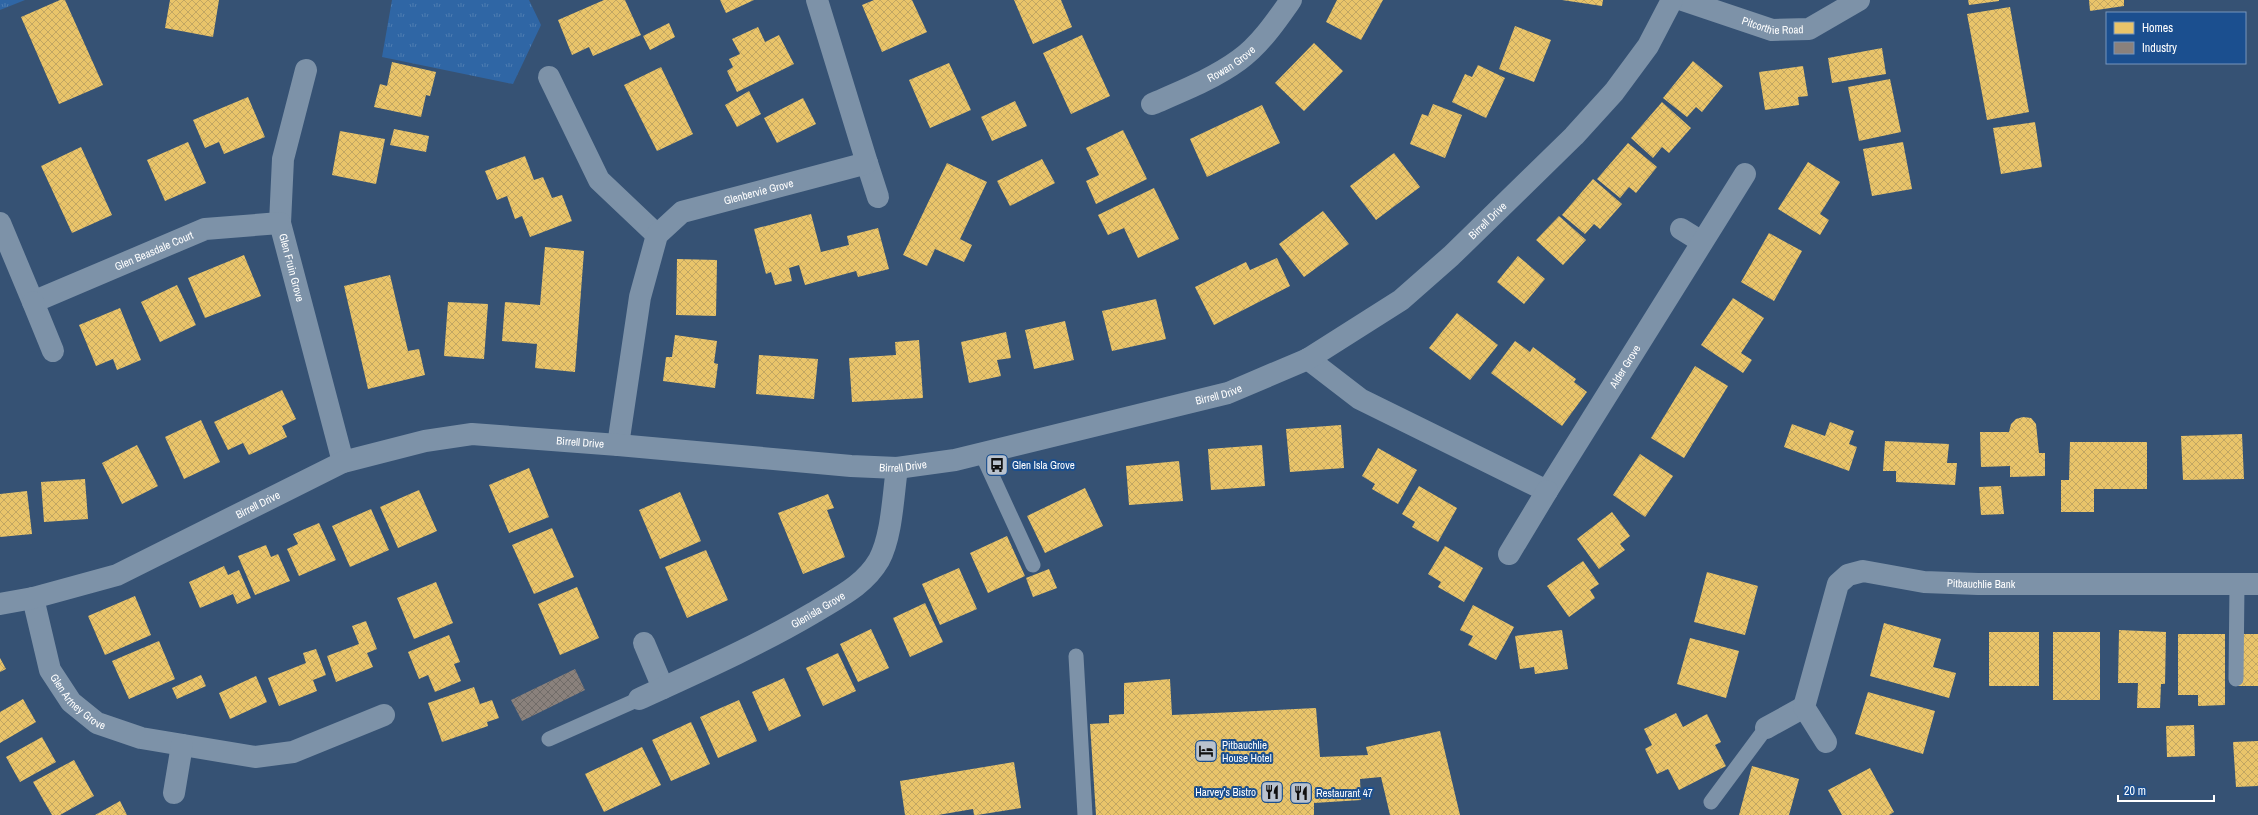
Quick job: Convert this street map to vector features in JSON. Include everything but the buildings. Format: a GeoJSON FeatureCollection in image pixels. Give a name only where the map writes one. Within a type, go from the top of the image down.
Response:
{"type":"FeatureCollection","features":[{"type":"Feature","properties":{"kind":"street"},"geometry":{"type":"LineString","coordinates":[[817,0],[878,197]]}},
{"type":"Feature","properties":{"kind":"street","name":"Rowan Grove"},"geometry":{"type":"LineString","coordinates":[[1152,104],[1206,80],[1240,60],[1270,29],[1291,0]]}},
{"type":"Feature","properties":{"kind":"street","name":"Birrell Drive"},"geometry":{"type":"LineString","coordinates":[[0,604],[33,598],[117,575],[343,462],[425,441],[472,434],[618,444],[851,466],[897,468],[955,460],[982,454],[1228,393],[1308,359],[1401,300],[1451,256],[1574,136],[1614,92],[1648,46],[1672,0]]}},
{"type":"Feature","properties":{"kind":"street","name":"Pitcorthie Road"},"geometry":{"type":"LineString","coordinates":[[1683,0],[1772,30],[1809,29],[1859,0]]}},
{"type":"Feature","properties":{"kind":"street","name":"Glen Fruin Grove"},"geometry":{"type":"LineString","coordinates":[[306,70],[283,159],[280,223],[343,462]]}},
{"type":"Feature","properties":{"kind":"street"},"geometry":{"type":"LineString","coordinates":[[549,77],[599,180],[657,235],[640,297],[618,444]]}},
{"type":"Feature","properties":{"kind":"street","name":"Glenbervie Grove"},"geometry":{"type":"LineString","coordinates":[[657,235],[682,212],[867,163]]}},
{"type":"Feature","properties":{"kind":"street","name":"Alder Grove"},"geometry":{"type":"LineString","coordinates":[[1509,554],[1745,174]]}},
{"type":"Feature","properties":{"kind":"street"},"geometry":{"type":"LineString","coordinates":[[0,223],[53,352]]}},
{"type":"Feature","properties":{"kind":"street","name":"Glen Beasdale Court"},"geometry":{"type":"LineString","coordinates":[[33,302],[205,229],[280,223]]}},
{"type":"Feature","properties":{"kind":"street"},"geometry":{"type":"LineString","coordinates":[[1681,229],[1702,242]]}},
{"type":"Feature","properties":{"kind":"street"},"geometry":{"type":"LineString","coordinates":[[1308,359],[1360,399],[1547,491]]}},
{"type":"Feature","properties":{"kind":"street","name":"Glenisla Grove"},"geometry":{"type":"LineString","coordinates":[[639,699],[771,638],[848,592],[866,578],[879,560],[887,539],[897,468]]}},
{"type":"Feature","properties":{"kind":"street","name":"Pitbauchlie Bank"},"geometry":{"type":"LineString","coordinates":[[1804,707],[1838,584],[1848,575],[1863,571],[1924,582],[1978,584],[2258,584]]}},
{"type":"Feature","properties":{"kind":"street","name":"Glen Artney Grove"},"geometry":{"type":"LineString","coordinates":[[33,598],[50,670],[71,702],[97,724],[141,738],[255,757],[294,752],[384,715]]}},
{"type":"Feature","properties":{"kind":"street"},"geometry":{"type":"LineString","coordinates":[[644,642],[663,688]]}},
{"type":"Feature","properties":{"kind":"street"},"geometry":{"type":"LineString","coordinates":[[1766,728],[1804,707],[1826,742]]}},
{"type":"Feature","properties":{"kind":"street"},"geometry":{"type":"LineString","coordinates":[[174,793],[182,745]]}},
{"type":"Feature","properties":{"kind":"lane"},"geometry":{"type":"LineString","coordinates":[[982,454],[1033,565]]}},
{"type":"Feature","properties":{"kind":"lane"},"geometry":{"type":"LineString","coordinates":[[2236,679],[2237,584]]}},
{"type":"Feature","properties":{"kind":"lane"},"geometry":{"type":"LineString","coordinates":[[1076,656],[1085,815]]}},
{"type":"Feature","properties":{"kind":"lane"},"geometry":{"type":"LineString","coordinates":[[549,739],[639,699]]}},
{"type":"Feature","properties":{"kind":"lane"},"geometry":{"type":"LineString","coordinates":[[1711,802],[1766,728]]}},
{"type":"Feature","properties":{"kind":"green space"},"geometry":{"type":"Polygon","coordinates":[[[0,0],[25,0],[0,10],[0,0]]]}},
{"type":"Feature","properties":{"kind":"green space"},"geometry":{"type":"Polygon","coordinates":[[[392,0],[529,0],[541,25],[513,84],[382,57],[392,0]]]}},
{"type":"Feature","properties":{"kind":"place","name":"Glen Isla Grove"},"geometry":{"type":"Point","coordinates":[997,465]}},
{"type":"Feature","properties":{"kind":"place","name":"Pitbauchlie House Hotel"},"geometry":{"type":"Point","coordinates":[1206,751]}},
{"type":"Feature","properties":{"kind":"place","name":"Harvey's Bistro"},"geometry":{"type":"Point","coordinates":[1272,792]}},
{"type":"Feature","properties":{"kind":"place","name":"Restaurant 47"},"geometry":{"type":"Point","coordinates":[1301,793]}}]}
